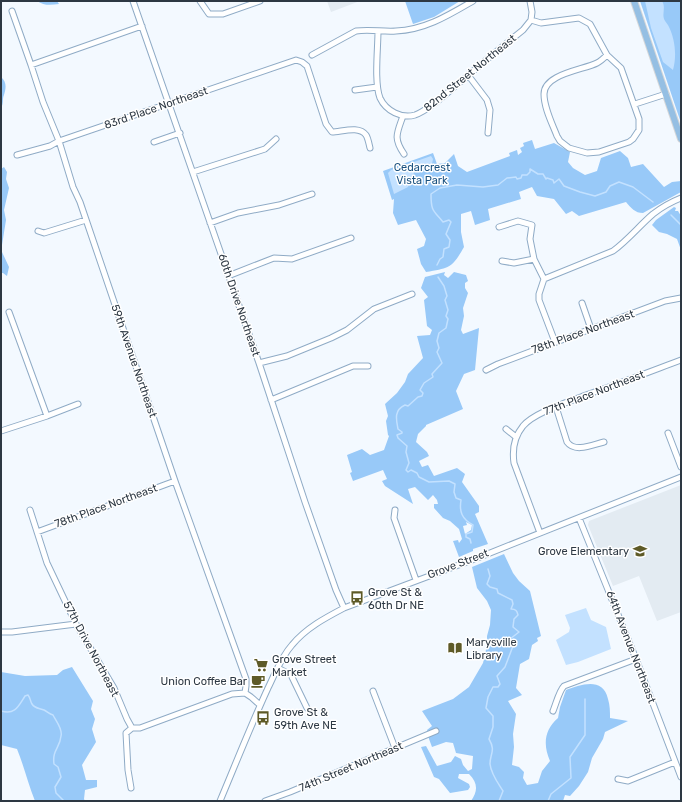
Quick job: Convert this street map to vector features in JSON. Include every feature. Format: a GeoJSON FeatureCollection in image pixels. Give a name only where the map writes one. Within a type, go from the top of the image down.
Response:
{"type":"FeatureCollection","features":[{"type":"Feature","properties":{"kind":"main road"},"geometry":{"type":"LineString","coordinates":[[634,1],[681,139]]}},
{"type":"Feature","properties":{"kind":"street","name":"60th Drive Northeast"},"geometry":{"type":"LineString","coordinates":[[133,1],[259,363],[305,502],[344,608]]}},
{"type":"Feature","properties":{"kind":"street"},"geometry":{"type":"LineString","coordinates":[[200,1],[209,14],[228,13],[260,1]]}},
{"type":"Feature","properties":{"kind":"street"},"geometry":{"type":"LineString","coordinates":[[312,55],[356,31],[414,30],[439,21],[473,1]]}},
{"type":"Feature","properties":{"kind":"street"},"geometry":{"type":"LineString","coordinates":[[530,1],[532,12],[531,20],[541,23],[573,18],[582,19],[590,24],[607,55],[621,68],[635,104],[639,119],[639,130],[637,135],[629,142],[599,152],[587,153],[569,148],[556,136],[545,102],[545,88],[556,78],[597,63],[607,55]]}},
{"type":"Feature","properties":{"kind":"street","name":"59th Avenue Northeast"},"geometry":{"type":"LineString","coordinates":[[12,11],[42,102],[59,141],[73,187],[80,202],[175,481],[246,678],[245,693]]}},
{"type":"Feature","properties":{"kind":"street","name":"82nd Street Northeast"},"geometry":{"type":"LineString","coordinates":[[403,116],[423,112],[523,30],[531,20]]}},
{"type":"Feature","properties":{"kind":"street"},"geometry":{"type":"LineString","coordinates":[[31,66],[142,26]]}},
{"type":"Feature","properties":{"kind":"street"},"geometry":{"type":"LineString","coordinates":[[378,31],[377,87],[381,99],[386,106],[392,111],[403,116],[397,134],[398,145],[404,154]]}},
{"type":"Feature","properties":{"kind":"street","name":"83rd Place Northeast"},"geometry":{"type":"LineString","coordinates":[[17,155],[50,146],[59,141],[296,60],[307,66],[326,124],[332,132],[354,130],[360,131],[366,135],[370,148]]}},
{"type":"Feature","properties":{"kind":"street"},"geometry":{"type":"LineString","coordinates":[[468,75],[487,100],[490,110],[488,133]]}},
{"type":"Feature","properties":{"kind":"street"},"geometry":{"type":"LineString","coordinates":[[355,90],[377,87]]}},
{"type":"Feature","properties":{"kind":"street"},"geometry":{"type":"LineString","coordinates":[[635,104],[666,94]]}},
{"type":"Feature","properties":{"kind":"street"},"geometry":{"type":"LineString","coordinates":[[154,142],[180,134]]}},
{"type":"Feature","properties":{"kind":"street"},"geometry":{"type":"LineString","coordinates":[[193,172],[265,149],[276,139]]}},
{"type":"Feature","properties":{"kind":"street"},"geometry":{"type":"LineString","coordinates":[[210,223],[238,213],[279,205],[312,194]]}},
{"type":"Feature","properties":{"kind":"street"},"geometry":{"type":"LineString","coordinates":[[544,279],[613,251],[653,214],[666,205],[681,198]]}},
{"type":"Feature","properties":{"kind":"street"},"geometry":{"type":"LineString","coordinates":[[38,231],[44,233],[86,220]]}},
{"type":"Feature","properties":{"kind":"street"},"geometry":{"type":"LineString","coordinates":[[499,227],[518,221],[532,225],[530,239],[534,259],[544,279],[539,294],[539,300],[555,342]]}},
{"type":"Feature","properties":{"kind":"street"},"geometry":{"type":"LineString","coordinates":[[228,276],[274,258],[292,259],[352,238]]}},
{"type":"Feature","properties":{"kind":"street"},"geometry":{"type":"LineString","coordinates":[[502,261],[514,263],[534,259]]}},
{"type":"Feature","properties":{"kind":"street"},"geometry":{"type":"LineString","coordinates":[[259,363],[287,356],[331,338],[347,330],[374,309],[412,294]]}},
{"type":"Feature","properties":{"kind":"street","name":"78th Place Northeast"},"geometry":{"type":"LineString","coordinates":[[486,370],[555,342],[635,314],[665,301],[681,298]]}},
{"type":"Feature","properties":{"kind":"street"},"geometry":{"type":"LineString","coordinates":[[582,304],[591,329]]}},
{"type":"Feature","properties":{"kind":"street"},"geometry":{"type":"LineString","coordinates":[[9,312],[47,416]]}},
{"type":"Feature","properties":{"kind":"street","name":"77th Place Northeast"},"geometry":{"type":"LineString","coordinates":[[516,437],[523,426],[532,418],[556,407],[681,360]]}},
{"type":"Feature","properties":{"kind":"street"},"geometry":{"type":"LineString","coordinates":[[271,400],[353,366],[368,366]]}},
{"type":"Feature","properties":{"kind":"street"},"geometry":{"type":"LineString","coordinates":[[1,431],[78,404]]}},
{"type":"Feature","properties":{"kind":"street"},"geometry":{"type":"LineString","coordinates":[[556,407],[567,442],[570,446],[579,448],[604,442]]}},
{"type":"Feature","properties":{"kind":"street"},"geometry":{"type":"LineString","coordinates":[[506,429],[516,437],[512,452],[514,463],[540,533]]}},
{"type":"Feature","properties":{"kind":"street"},"geometry":{"type":"LineString","coordinates":[[668,433],[681,467]]}},
{"type":"Feature","properties":{"kind":"street","name":"Grove Street"},"geometry":{"type":"LineString","coordinates":[[220,801],[260,705],[278,668],[290,646],[305,631],[344,608],[579,518],[681,477]]}},
{"type":"Feature","properties":{"kind":"street","name":"78th Place Northeast"},"geometry":{"type":"LineString","coordinates":[[37,532],[175,481]]}},
{"type":"Feature","properties":{"kind":"street","name":"57th Drive Northeast"},"geometry":{"type":"LineString","coordinates":[[30,510],[47,563],[76,624],[114,688],[127,720],[132,728]]}},
{"type":"Feature","properties":{"kind":"street"},"geometry":{"type":"LineString","coordinates":[[396,510],[394,518],[416,580]]}},
{"type":"Feature","properties":{"kind":"street","name":"64th Avenue Northeast"},"geometry":{"type":"LineString","coordinates":[[579,518],[636,659],[681,777]]}},
{"type":"Feature","properties":{"kind":"street"},"geometry":{"type":"LineString","coordinates":[[1,632],[76,624]]}},
{"type":"Feature","properties":{"kind":"street"},"geometry":{"type":"LineString","coordinates":[[553,711],[559,697],[560,690],[564,686],[636,659]]}},
{"type":"Feature","properties":{"kind":"street"},"geometry":{"type":"LineString","coordinates":[[278,668],[291,675],[306,708]]}},
{"type":"Feature","properties":{"kind":"street"},"geometry":{"type":"LineString","coordinates":[[373,691],[396,748]]}},
{"type":"Feature","properties":{"kind":"street"},"geometry":{"type":"LineString","coordinates":[[131,788],[128,770],[126,733],[132,728],[140,728],[232,694],[245,693],[260,705]]}},
{"type":"Feature","properties":{"kind":"street","name":"74th Street Northeast"},"geometry":{"type":"LineString","coordinates":[[265,801],[436,731]]}},
{"type":"Feature","properties":{"kind":"street"},"geometry":{"type":"LineString","coordinates":[[618,779],[628,781],[676,762]]}},
{"type":"Feature","properties":{"kind":"shaded area"},"geometry":{"type":"Polygon","coordinates":[[[327,1],[360,1],[331,12],[327,1]]]}},
{"type":"Feature","properties":{"kind":"shaded area"},"geometry":{"type":"Polygon","coordinates":[[[645,1],[662,1],[663,3],[664,19],[669,26],[674,42],[675,59],[673,70],[663,62],[651,28],[645,1]]]}},
{"type":"Feature","properties":{"kind":"shaded area"},"geometry":{"type":"Polygon","coordinates":[[[431,156],[433,159],[432,164],[422,167],[416,171],[411,177],[408,187],[394,194],[388,173],[391,170],[431,156]]]}},
{"type":"Feature","properties":{"kind":"shaded area","name":"Grove Elementary"},"geometry":{"type":"Polygon","coordinates":[[[681,485],[681,612],[657,621],[639,576],[613,586],[588,525],[589,521],[681,485]]]}},
{"type":"Feature","properties":{"kind":"shaded area"},"geometry":{"type":"Polygon","coordinates":[[[586,608],[591,620],[606,627],[611,649],[566,665],[556,640],[569,632],[570,628],[565,615],[586,608]]]}},
{"type":"Feature","properties":{"kind":"green space"},"geometry":{"type":"Polygon","coordinates":[[[37,1],[57,1],[59,4],[50,5],[37,1]]]}},
{"type":"Feature","properties":{"kind":"green space"},"geometry":{"type":"Polygon","coordinates":[[[405,1],[460,1],[434,17],[413,24],[405,1]]]}},
{"type":"Feature","properties":{"kind":"green space"},"geometry":{"type":"Polygon","coordinates":[[[640,1],[681,1],[681,123],[640,1]]]}},
{"type":"Feature","properties":{"kind":"green space"},"geometry":{"type":"Polygon","coordinates":[[[1,77],[6,88],[1,108],[1,77]]]}},
{"type":"Feature","properties":{"kind":"green space","name":"Cedarcrest Vista Park"},"geometry":{"type":"Polygon","coordinates":[[[532,140],[535,149],[554,143],[570,152],[568,162],[573,168],[585,175],[597,171],[601,158],[620,151],[628,158],[631,167],[643,164],[664,187],[672,182],[681,181],[681,192],[643,213],[635,211],[626,202],[579,216],[572,211],[566,214],[554,199],[537,196],[532,187],[519,192],[521,199],[488,209],[490,220],[475,225],[471,211],[461,214],[461,232],[464,247],[460,254],[450,266],[426,272],[421,264],[417,249],[424,246],[426,239],[416,220],[398,225],[393,213],[394,199],[392,200],[383,171],[433,153],[437,164],[445,163],[454,154],[458,166],[467,172],[510,156],[509,153],[517,150],[518,155],[522,152],[520,148],[524,146],[523,143],[532,140]]]}},
{"type":"Feature","properties":{"kind":"green space"},"geometry":{"type":"Polygon","coordinates":[[[4,167],[7,172],[6,179],[9,188],[4,210],[6,220],[2,245],[2,252],[9,267],[7,276],[1,273],[1,169],[4,167]]]}},
{"type":"Feature","properties":{"kind":"green space"},"geometry":{"type":"Polygon","coordinates":[[[674,207],[676,208],[675,211],[678,211],[681,216],[681,250],[677,239],[659,232],[652,225],[656,220],[674,207]]]}},
{"type":"Feature","properties":{"kind":"green space"},"geometry":{"type":"Polygon","coordinates":[[[445,272],[444,275],[448,278],[454,272],[466,275],[468,281],[465,283],[465,288],[468,293],[463,308],[464,316],[461,330],[463,334],[479,328],[475,370],[464,374],[456,391],[463,409],[426,425],[418,434],[416,442],[427,452],[429,456],[419,461],[422,467],[428,465],[434,476],[457,468],[465,474],[462,482],[479,506],[479,512],[475,514],[488,544],[473,549],[473,551],[459,557],[453,541],[458,540],[459,543],[462,539],[459,529],[450,521],[443,518],[434,508],[434,504],[438,504],[433,495],[428,500],[415,487],[408,489],[413,504],[385,486],[382,481],[387,479],[383,470],[353,481],[347,455],[362,449],[370,455],[384,450],[389,436],[386,421],[388,416],[385,404],[397,393],[405,382],[408,374],[423,358],[417,336],[430,335],[432,330],[427,326],[424,300],[428,297],[421,288],[425,277],[445,272]],[[466,522],[467,525],[463,526],[465,534],[471,530],[472,525],[466,522]]]}},
{"type":"Feature","properties":{"kind":"green space"},"geometry":{"type":"Polygon","coordinates":[[[504,554],[513,573],[530,591],[541,636],[537,638],[538,641],[532,645],[529,659],[520,664],[516,688],[522,695],[508,701],[516,714],[513,734],[514,747],[512,765],[519,767],[524,772],[523,778],[527,785],[538,783],[542,771],[550,761],[546,749],[547,733],[558,718],[566,690],[590,684],[601,687],[609,701],[610,718],[628,721],[605,732],[603,739],[592,758],[588,772],[570,796],[565,795],[563,801],[471,801],[476,790],[472,777],[469,774],[459,774],[458,778],[469,784],[470,787],[468,790],[450,793],[439,779],[434,777],[421,747],[426,746],[437,766],[451,762],[455,756],[461,759],[463,765],[468,771],[472,769],[473,756],[456,753],[453,743],[446,742],[432,747],[427,730],[432,726],[422,711],[453,699],[469,687],[483,663],[487,645],[491,610],[487,601],[477,588],[472,567],[504,554]]]}},
{"type":"Feature","properties":{"kind":"green space"},"geometry":{"type":"Polygon","coordinates":[[[72,667],[93,701],[91,709],[95,719],[92,729],[96,742],[82,765],[86,780],[97,780],[97,787],[85,790],[85,801],[35,801],[17,749],[1,745],[1,672],[25,676],[57,675],[63,670],[72,667]]]}},
{"type":"Feature","properties":{"kind":"waterway"},"geometry":{"type":"LineString","coordinates":[[437,265],[443,257],[444,249],[449,247],[450,240],[446,234],[451,222],[449,220],[443,222],[431,204],[431,194],[440,188],[457,185],[483,187],[498,185],[507,178],[521,178],[522,175],[527,175],[530,172],[530,169],[538,174],[543,174],[546,179],[553,180],[554,183],[559,179],[564,186],[595,196],[606,192],[610,186],[619,182],[633,187],[653,202]]}},
{"type":"Feature","properties":{"kind":"waterway"},"geometry":{"type":"LineString","coordinates":[[671,215],[681,225]]}},
{"type":"Feature","properties":{"kind":"waterway"},"geometry":{"type":"LineString","coordinates":[[438,277],[444,286],[447,296],[445,300],[448,310],[446,316],[448,319],[446,328],[439,333],[437,341],[439,348],[437,352],[442,363],[432,374],[433,377],[424,383],[420,390],[423,393],[422,396],[418,397],[408,406],[405,405],[401,407],[397,412],[398,429],[402,432],[397,435],[398,438],[407,446],[406,452],[409,463],[406,470],[408,472],[411,470],[417,473],[419,477],[429,482],[449,481],[455,484],[454,492],[456,498],[461,500],[460,508],[462,515],[473,525],[472,532],[466,534],[466,537],[470,539],[471,543]]}},
{"type":"Feature","properties":{"kind":"waterway"},"geometry":{"type":"LineString","coordinates":[[488,569],[490,576],[487,584],[490,587],[497,589],[498,593],[512,600],[513,604],[511,609],[516,610],[518,615],[514,619],[513,627],[519,632],[510,639],[513,646],[505,667],[497,676],[500,684],[498,687],[493,687],[488,697],[486,708],[493,716],[493,727],[489,739],[492,746],[490,764],[493,775],[503,791],[499,801]]}},
{"type":"Feature","properties":{"kind":"waterway"},"geometry":{"type":"LineString","coordinates":[[1,711],[13,711],[18,707],[25,696],[28,695],[33,706],[53,715],[61,733],[54,755],[54,764],[58,767],[61,777],[55,787],[56,793],[64,801]]}},
{"type":"Feature","properties":{"kind":"waterway"},"geometry":{"type":"LineString","coordinates":[[548,801],[551,794],[571,778],[570,757],[585,735],[585,699]]}},
{"type":"Feature","properties":{"kind":"place","name":"Grove Elementary"},"geometry":{"type":"Point","coordinates":[640,551]}},
{"type":"Feature","properties":{"kind":"place","name":"Grove St & 60th Dr NE"},"geometry":{"type":"Point","coordinates":[357,598]}},
{"type":"Feature","properties":{"kind":"place","name":"Marysville Library"},"geometry":{"type":"Point","coordinates":[455,648]}},
{"type":"Feature","properties":{"kind":"place","name":"Grove Street Market"},"geometry":{"type":"Point","coordinates":[261,665]}},
{"type":"Feature","properties":{"kind":"place","name":"Union Coffee Bar"},"geometry":{"type":"Point","coordinates":[258,681]}},
{"type":"Feature","properties":{"kind":"place","name":"Grove St & 59th Ave NE"},"geometry":{"type":"Point","coordinates":[263,718]}}]}
